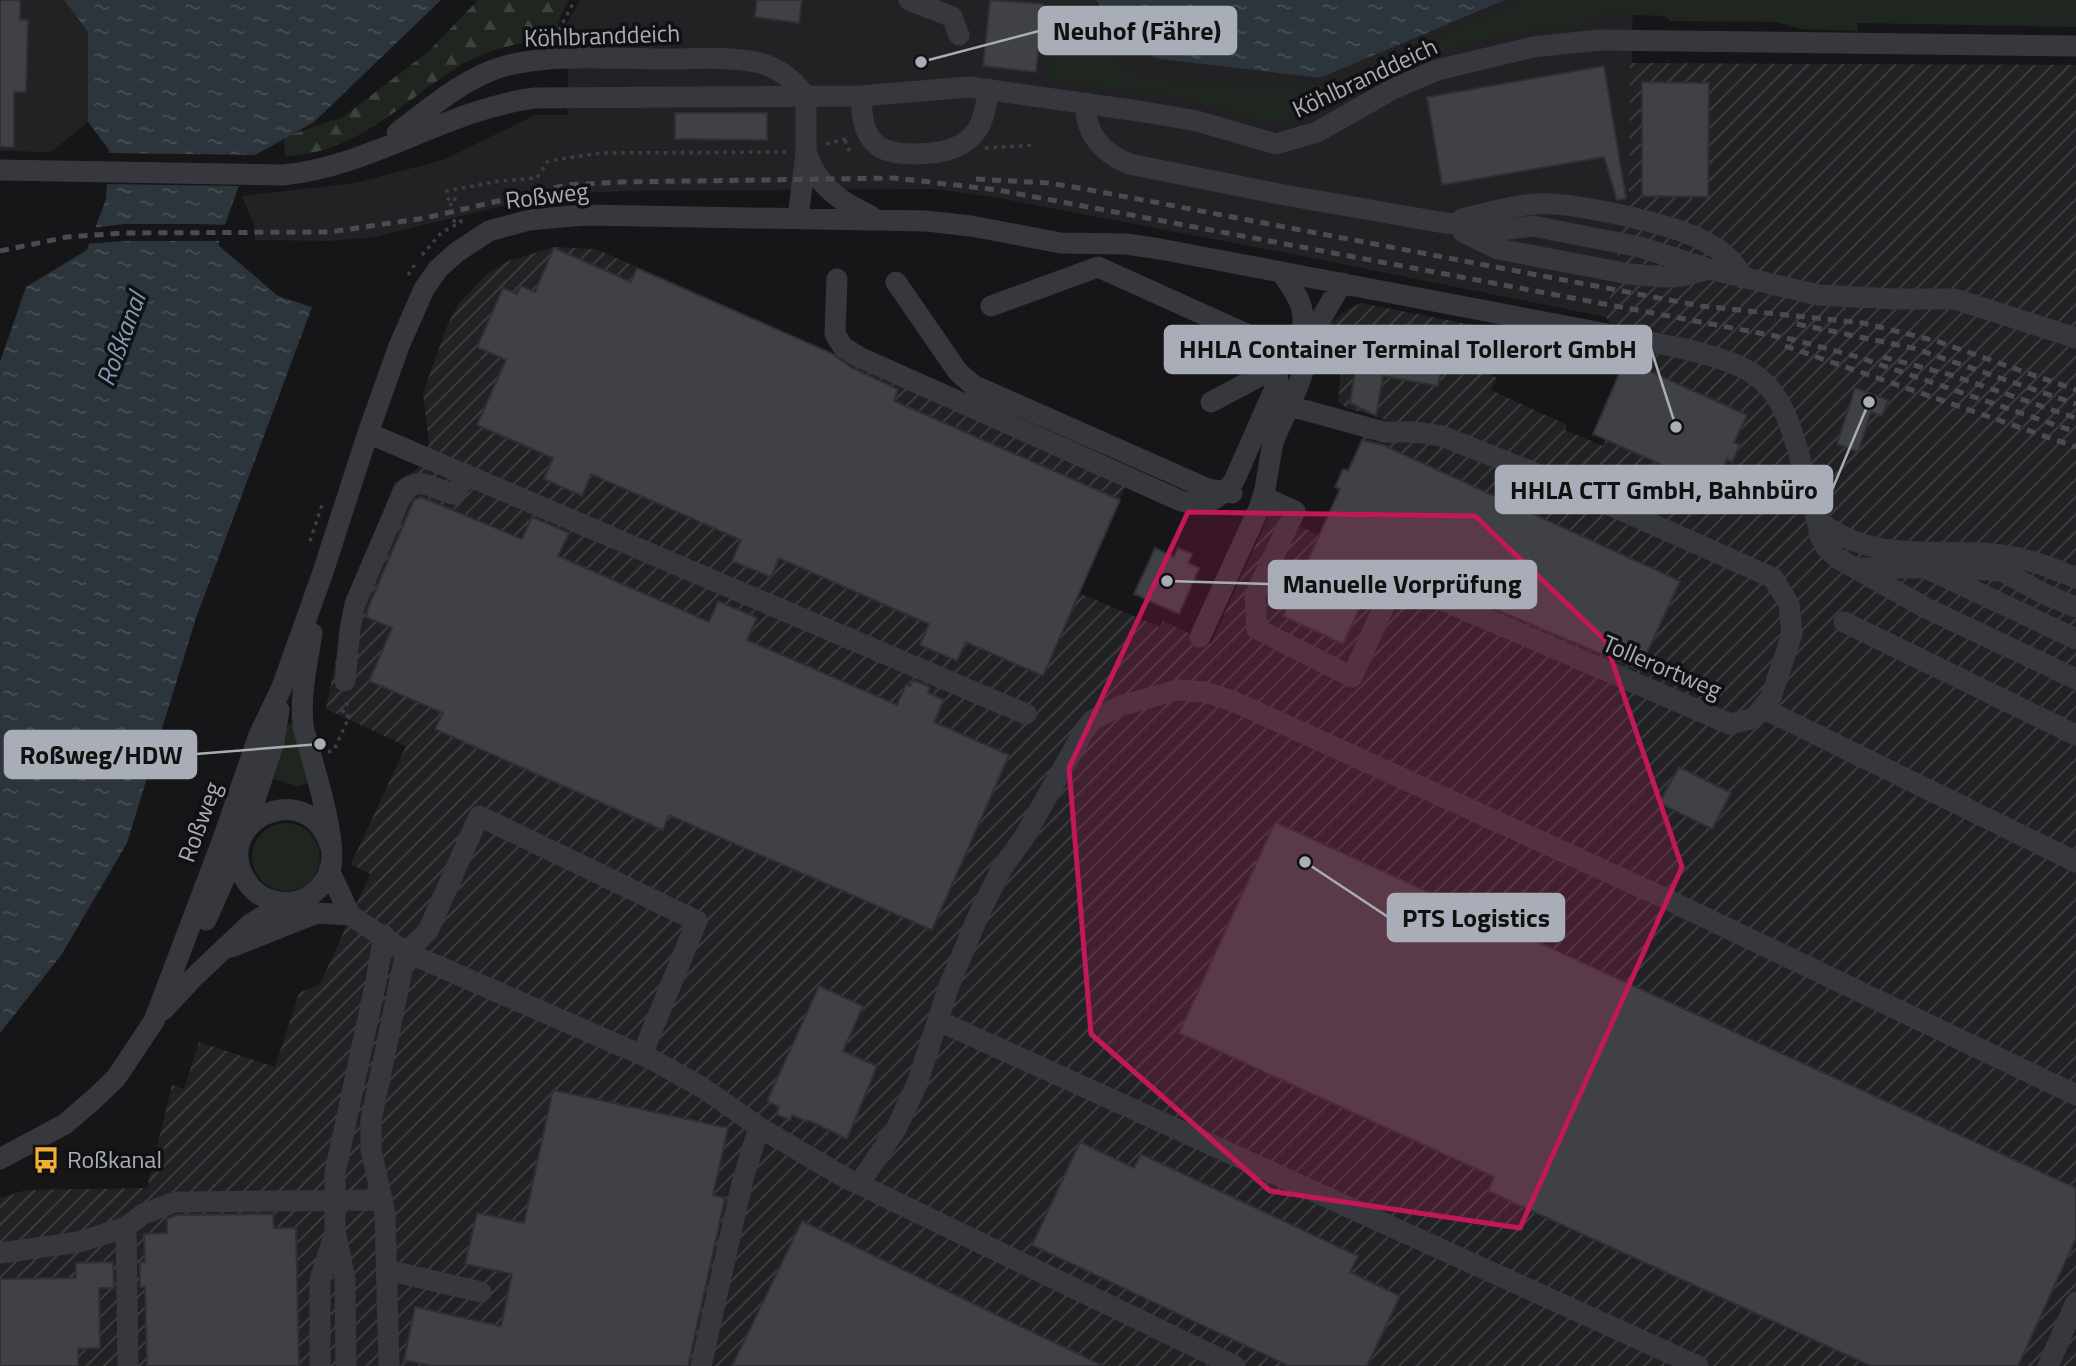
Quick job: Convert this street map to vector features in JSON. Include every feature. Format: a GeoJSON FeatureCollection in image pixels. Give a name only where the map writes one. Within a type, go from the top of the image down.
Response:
{"type":"FeatureCollection","features":[{"type":"Feature","properties":{"kind":"street"},"geometry":{"type":"LineString","coordinates":[[909,0],[951,16],[959,35]]}},
{"type":"Feature","properties":{"kind":"street","name":"Köhlbranddeich"},"geometry":{"type":"LineString","coordinates":[[0,170],[283,175],[316,170],[370,153],[452,119],[489,107],[534,98],[861,96],[935,88],[989,89],[1197,121],[1276,144],[1317,132],[1393,89],[1437,69],[1533,47],[1598,40],[2076,46]]}},
{"type":"Feature","properties":{"kind":"street","name":"Köhlbranddeich"},"geometry":{"type":"LineString","coordinates":[[370,153],[441,100],[478,77],[504,67],[548,59],[723,59],[755,62],[787,76],[806,97]]}},
{"type":"Feature","properties":{"kind":"street"},"geometry":{"type":"LineString","coordinates":[[861,96],[863,119],[868,134],[887,152],[900,154],[954,149],[966,142],[977,130],[985,112],[989,89]]}},
{"type":"Feature","properties":{"kind":"street"},"geometry":{"type":"LineString","coordinates":[[798,218],[806,148],[806,97]]}},
{"type":"Feature","properties":{"kind":"street"},"geometry":{"type":"LineString","coordinates":[[1086,103],[1090,131],[1098,144],[1109,154],[1129,164],[1439,222],[1500,230],[1533,226],[1640,247],[1742,278],[1818,295],[1955,299],[2076,338]]}},
{"type":"Feature","properties":{"kind":"street"},"geometry":{"type":"LineString","coordinates":[[806,148],[817,178],[832,194],[878,219]]}},
{"type":"Feature","properties":{"kind":"street"},"geometry":{"type":"LineString","coordinates":[[1439,222],[1537,204],[1562,195],[1589,197],[1649,209],[1677,218],[1702,240],[1734,262],[1742,278]]}},
{"type":"Feature","properties":{"kind":"street","name":"Roßweg"},"geometry":{"type":"LineString","coordinates":[[154,1021],[259,736],[282,687],[399,346],[424,289],[438,269],[457,252],[489,231],[529,220],[561,216],[878,219],[971,226],[1060,243],[1126,244],[1723,358],[1745,369],[1776,394],[1785,411],[1820,536],[1827,549],[1839,559],[1924,607],[2076,680]]}},
{"type":"Feature","properties":{"kind":"street"},"geometry":{"type":"LineString","coordinates":[[1439,222],[1498,249],[1629,274],[1682,276],[1709,269]]}},
{"type":"Feature","properties":{"kind":"street"},"geometry":{"type":"LineString","coordinates":[[991,306],[1098,267],[1251,336],[1269,352],[1277,367],[1278,381],[1234,481],[1233,493]]}},
{"type":"Feature","properties":{"kind":"street"},"geometry":{"type":"LineString","coordinates":[[1281,272],[1299,296],[1303,309],[1302,370]]}},
{"type":"Feature","properties":{"kind":"street"},"geometry":{"type":"LineString","coordinates":[[837,279],[835,334],[843,347],[859,357],[1181,500],[1195,505],[1210,503],[1233,493]]}},
{"type":"Feature","properties":{"kind":"street"},"geometry":{"type":"LineString","coordinates":[[896,282],[958,372],[973,385],[1208,489],[1233,493]]}},
{"type":"Feature","properties":{"kind":"street"},"geometry":{"type":"LineString","coordinates":[[1200,637],[1263,497],[1271,448],[1290,406],[1325,309],[1342,284]]}},
{"type":"Feature","properties":{"kind":"street"},"geometry":{"type":"LineString","coordinates":[[1211,402],[1277,367]]}},
{"type":"Feature","properties":{"kind":"street"},"geometry":{"type":"LineString","coordinates":[[1290,406],[1384,432],[1415,432],[1441,436],[1565,485],[1773,578],[1789,604],[1792,635],[1771,697],[1762,708],[2076,863]]}},
{"type":"Feature","properties":{"kind":"street"},"geometry":{"type":"LineString","coordinates":[[368,433],[1026,714]]}},
{"type":"Feature","properties":{"kind":"street"},"geometry":{"type":"LineString","coordinates":[[345,681],[355,604],[403,492],[416,482],[455,494],[466,474]]}},
{"type":"Feature","properties":{"kind":"street","name":"Tollerortweg"},"geometry":{"type":"LineString","coordinates":[[1263,497],[1295,510],[1255,596],[1256,629],[1352,677],[1396,580],[1730,724],[1754,718],[1762,708]]}},
{"type":"Feature","properties":{"kind":"street"},"geometry":{"type":"LineString","coordinates":[[1817,519],[1835,534],[1852,542],[1924,553],[2015,557],[2076,578]]}},
{"type":"Feature","properties":{"kind":"street"},"geometry":{"type":"LineString","coordinates":[[1856,568],[1978,568],[2002,571],[2042,593],[2076,607]]}},
{"type":"Feature","properties":{"kind":"street"},"geometry":{"type":"LineString","coordinates":[[1926,568],[2076,639]]}},
{"type":"Feature","properties":{"kind":"street","name":"Roßweg"},"geometry":{"type":"LineString","coordinates":[[0,1159],[65,1124],[93,1100],[116,1078],[154,1021],[249,925],[286,903],[312,894],[324,882],[329,870],[330,845],[303,726],[302,709],[303,685],[322,575]]}},
{"type":"Feature","properties":{"kind":"street"},"geometry":{"type":"LineString","coordinates":[[1844,622],[2076,735]]}},
{"type":"Feature","properties":{"kind":"street","name":"Roßweg"},"geometry":{"type":"LineString","coordinates":[[171,977],[201,931],[241,840],[274,742],[282,687]]}},
{"type":"Feature","properties":{"kind":"street"},"geometry":{"type":"LineString","coordinates":[[859,1184],[882,1152],[907,1107],[926,1059],[949,986],[978,916],[1002,868],[1023,839],[1084,730],[1093,720],[1120,706],[1159,694],[1189,690],[1213,693],[1244,706],[1660,896],[2076,1095]]}},
{"type":"Feature","properties":{"kind":"street","name":"Roßweg"},"geometry":{"type":"LineString","coordinates":[[329,870],[350,915],[317,914],[261,896],[247,883],[240,866],[241,840],[259,817],[275,810],[289,809],[302,812],[313,819],[325,832],[330,845]]}},
{"type":"Feature","properties":{"kind":"street"},"geometry":{"type":"LineString","coordinates":[[389,1366],[385,1213],[371,1150],[371,1119],[407,952],[428,931],[479,816],[697,921],[642,1055]]}},
{"type":"Feature","properties":{"kind":"street","name":"Roßweg"},"geometry":{"type":"LineString","coordinates":[[221,951],[317,914]]}},
{"type":"Feature","properties":{"kind":"street"},"geometry":{"type":"LineString","coordinates":[[350,915],[407,952],[642,1055],[703,1087],[827,1168],[1236,1366]]}},
{"type":"Feature","properties":{"kind":"street"},"geometry":{"type":"LineString","coordinates":[[346,1366],[345,1279],[335,1231],[335,1173],[384,935]]}},
{"type":"Feature","properties":{"kind":"street"},"geometry":{"type":"LineString","coordinates":[[939,1021],[1698,1366]]}},
{"type":"Feature","properties":{"kind":"street"},"geometry":{"type":"LineString","coordinates":[[701,1366],[743,1179],[759,1126]]}},
{"type":"Feature","properties":{"kind":"street"},"geometry":{"type":"LineString","coordinates":[[0,1253],[79,1242],[126,1227],[143,1214],[175,1202],[383,1200]]}},
{"type":"Feature","properties":{"kind":"street"},"geometry":{"type":"LineString","coordinates":[[126,1227],[128,1366]]}},
{"type":"Feature","properties":{"kind":"street"},"geometry":{"type":"LineString","coordinates":[[320,1366],[320,1279],[335,1231]]}},
{"type":"Feature","properties":{"kind":"street"},"geometry":{"type":"LineString","coordinates":[[387,1270],[481,1292]]}},
{"type":"Feature","properties":{"kind":"street"},"geometry":{"type":"LineString","coordinates":[[2048,1366],[2076,1303]]}},
{"type":"Feature","properties":{"kind":"path"},"geometry":{"type":"LineString","coordinates":[[548,161],[601,153],[806,148],[868,134]]}},
{"type":"Feature","properties":{"kind":"path"},"geometry":{"type":"LineString","coordinates":[[845,140],[850,153]]}},
{"type":"Feature","properties":{"kind":"path"},"geometry":{"type":"LineString","coordinates":[[983,148],[1034,147]]}},
{"type":"Feature","properties":{"kind":"path"},"geometry":{"type":"LineString","coordinates":[[323,753],[334,750],[349,717],[342,713]]}},
{"type":"Feature","properties":{"kind":"highlighted area"},"geometry":{"type":"Polygon","coordinates":[[[1188,512],[1475,516],[1605,640],[1682,867],[1520,1228],[1270,1191],[1091,1034],[1069,768],[1188,512]]]}},
{"type":"Feature","properties":{"kind":"shaded area"},"geometry":{"type":"Polygon","coordinates":[[[0,0],[64,0],[88,32],[88,122],[51,152],[0,151],[0,0]]]}},
{"type":"Feature","properties":{"kind":"shaded area"},"geometry":{"type":"Polygon","coordinates":[[[580,0],[1096,0],[1131,45],[1159,59],[1320,78],[1505,0],[1633,0],[1629,193],[1606,317],[1287,253],[998,198],[935,189],[621,191],[567,194],[506,205],[375,237],[331,241],[255,240],[254,225],[242,196],[355,183],[443,160],[535,115],[567,115],[569,39],[565,33],[567,23],[580,0]]]}},
{"type":"Feature","properties":{"kind":"shaded area"},"geometry":{"type":"Polygon","coordinates":[[[1630,63],[2076,65],[2076,1366],[0,1366],[0,1198],[26,1190],[147,1188],[172,1085],[184,1089],[199,1042],[275,1067],[299,993],[320,984],[370,874],[351,864],[406,746],[326,709],[341,634],[395,482],[419,468],[429,444],[423,393],[447,326],[459,303],[487,274],[508,261],[554,247],[596,249],[1127,483],[1079,593],[1160,627],[1163,621],[1211,644],[1270,513],[1319,535],[1340,489],[1335,487],[1343,469],[1349,471],[1364,436],[1379,443],[1389,422],[1346,408],[1338,401],[1341,368],[1348,341],[1347,337],[1329,329],[1330,323],[1348,309],[1361,303],[1488,328],[1480,370],[1497,378],[1491,390],[1567,425],[1565,430],[1603,446],[1638,366],[1606,317],[1629,193],[1630,63]]]}},
{"type":"Feature","properties":{"kind":"green space"},"geometry":{"type":"Polygon","coordinates":[[[478,0],[569,0],[561,14],[555,36],[485,53],[441,78],[358,135],[336,146],[285,156],[284,137],[343,117],[429,51],[478,0]]]}},
{"type":"Feature","properties":{"kind":"green space"},"geometry":{"type":"Polygon","coordinates":[[[1045,0],[1073,0],[1105,48],[1129,71],[1183,84],[1324,85],[1524,0],[2076,0],[2076,27],[1857,23],[1858,31],[1802,29],[1775,22],[1671,21],[1664,16],[1599,14],[1571,30],[1564,31],[1564,26],[1485,39],[1427,56],[1322,110],[1281,122],[1256,119],[1196,101],[1049,80],[1050,1],[1045,0]]]}},
{"type":"Feature","properties":{"kind":"green space"},"geometry":{"type":"Polygon","coordinates":[[[293,723],[311,783],[296,786],[271,778],[287,724],[293,723]]]}},
{"type":"Feature","properties":{"kind":"green space"},"geometry":{"type":"Polygon","coordinates":[[[293,823],[314,838],[320,850],[318,870],[310,881],[293,891],[279,891],[262,881],[254,870],[252,850],[262,833],[273,825],[293,823]]]}},
{"type":"Feature","properties":{"kind":"water"},"geometry":{"type":"Polygon","coordinates":[[[64,0],[441,0],[314,122],[248,159],[218,245],[278,296],[312,307],[196,618],[127,843],[62,954],[0,1033],[0,362],[26,287],[87,250],[106,199],[109,150],[88,122],[88,32],[64,0]]]}},
{"type":"Feature","properties":{"kind":"water"},"geometry":{"type":"Polygon","coordinates":[[[1096,0],[1505,0],[1320,78],[1159,59],[1131,45],[1096,0]]]}},
{"type":"Feature","properties":{"kind":"pier"},"geometry":{"type":"Polygon","coordinates":[[[106,153],[257,155],[257,158],[251,161],[242,186],[105,184],[106,153]]]}},
{"type":"Feature","properties":{"kind":"pier"},"geometry":{"type":"Polygon","coordinates":[[[124,224],[228,225],[223,241],[123,241],[86,244],[91,228],[124,224]]]}},
{"type":"Feature","properties":{"kind":"building"},"geometry":{"type":"Polygon","coordinates":[[[0,0],[20,0],[20,20],[28,20],[26,92],[14,92],[14,147],[0,147],[0,0]]]}},
{"type":"Feature","properties":{"kind":"building"},"geometry":{"type":"Polygon","coordinates":[[[757,0],[802,0],[799,23],[755,17],[757,0]]]}},
{"type":"Feature","properties":{"kind":"building"},"geometry":{"type":"Polygon","coordinates":[[[990,0],[1043,4],[1036,72],[983,66],[990,0]]]}},
{"type":"Feature","properties":{"kind":"building"},"geometry":{"type":"Polygon","coordinates":[[[1604,66],[1626,198],[1617,200],[1604,157],[1442,185],[1427,97],[1604,66]]]}},
{"type":"Feature","properties":{"kind":"building"},"geometry":{"type":"Polygon","coordinates":[[[1642,82],[1709,83],[1708,197],[1642,196],[1642,82]]]}},
{"type":"Feature","properties":{"kind":"building"},"geometry":{"type":"Polygon","coordinates":[[[675,113],[767,113],[767,140],[675,139],[675,113]]]}},
{"type":"Feature","properties":{"kind":"building"},"geometry":{"type":"Polygon","coordinates":[[[554,248],[631,282],[637,268],[831,353],[852,368],[898,389],[894,401],[1120,500],[1043,676],[966,642],[957,661],[920,645],[929,624],[779,558],[771,577],[732,561],[741,540],[591,474],[582,496],[544,479],[553,458],[477,425],[506,360],[477,347],[503,288],[517,294],[521,286],[535,292],[554,248]]]}},
{"type":"Feature","properties":{"kind":"building"},"geometry":{"type":"Polygon","coordinates":[[[1368,334],[1445,347],[1438,386],[1383,376],[1376,416],[1350,403],[1357,359],[1363,360],[1368,334]]]}},
{"type":"Feature","properties":{"kind":"building"},"geometry":{"type":"Polygon","coordinates":[[[1623,365],[1636,371],[1638,366],[1747,415],[1734,443],[1740,445],[1732,462],[1727,459],[1714,488],[1593,434],[1623,365]]]}},
{"type":"Feature","properties":{"kind":"building"},"geometry":{"type":"Polygon","coordinates":[[[1855,388],[1888,400],[1882,416],[1871,412],[1858,452],[1837,444],[1855,388]]]}},
{"type":"Feature","properties":{"kind":"building"},"geometry":{"type":"Polygon","coordinates":[[[1362,440],[1383,445],[1680,581],[1639,670],[1381,561],[1343,644],[1283,616],[1340,489],[1335,487],[1343,469],[1348,471],[1362,440]]]}},
{"type":"Feature","properties":{"kind":"building"},"geometry":{"type":"Polygon","coordinates":[[[421,497],[522,539],[532,517],[569,533],[558,556],[709,622],[718,601],[757,618],[747,640],[897,705],[906,684],[910,686],[913,680],[930,687],[928,693],[944,700],[934,722],[1009,755],[932,930],[669,815],[663,830],[435,729],[443,713],[369,681],[392,628],[366,617],[368,608],[414,500],[421,497]]]}},
{"type":"Feature","properties":{"kind":"building"},"geometry":{"type":"Polygon","coordinates":[[[1155,548],[1174,557],[1178,548],[1192,554],[1188,563],[1199,568],[1179,614],[1134,594],[1155,548]]]}},
{"type":"Feature","properties":{"kind":"building"},"geometry":{"type":"Polygon","coordinates":[[[1679,767],[1731,793],[1712,829],[1659,803],[1679,767]]]}},
{"type":"Feature","properties":{"kind":"building"},"geometry":{"type":"Polygon","coordinates":[[[1275,822],[2076,1188],[2076,1238],[2018,1366],[1871,1366],[1488,1191],[1494,1177],[1179,1033],[1275,822]]]}},
{"type":"Feature","properties":{"kind":"building"},"geometry":{"type":"Polygon","coordinates":[[[819,986],[863,1006],[843,1051],[877,1066],[847,1139],[808,1120],[807,1122],[792,1115],[790,1120],[776,1114],[779,1107],[767,1101],[819,986]]]}},
{"type":"Feature","properties":{"kind":"building"},"geometry":{"type":"Polygon","coordinates":[[[553,1090],[728,1128],[713,1195],[725,1198],[688,1366],[432,1366],[404,1360],[415,1307],[501,1326],[512,1274],[465,1264],[477,1213],[524,1223],[553,1090]]]}},
{"type":"Feature","properties":{"kind":"building"},"geometry":{"type":"Polygon","coordinates":[[[1080,1142],[1134,1168],[1141,1154],[1358,1256],[1350,1272],[1400,1296],[1367,1366],[1289,1366],[1032,1245],[1080,1142]]]}},
{"type":"Feature","properties":{"kind":"building"},"geometry":{"type":"Polygon","coordinates":[[[273,1214],[274,1228],[296,1228],[299,1366],[147,1366],[145,1287],[140,1287],[140,1262],[145,1262],[144,1234],[167,1233],[167,1219],[177,1215],[273,1214]]]}},
{"type":"Feature","properties":{"kind":"building"},"geometry":{"type":"Polygon","coordinates":[[[802,1221],[1103,1366],[732,1366],[802,1221]]]}},
{"type":"Feature","properties":{"kind":"building"},"geometry":{"type":"Polygon","coordinates":[[[113,1262],[114,1288],[99,1288],[100,1348],[78,1349],[78,1366],[0,1366],[0,1279],[76,1278],[76,1263],[113,1262]]]}},
{"type":"Feature","properties":{"kind":"railway"},"geometry":{"type":"LineString","coordinates":[[0,251],[67,237],[123,233],[330,232],[425,218],[567,185],[895,178],[998,190],[1791,339],[1858,357],[2076,432]]}},
{"type":"Feature","properties":{"kind":"railway"},"geometry":{"type":"LineString","coordinates":[[976,179],[1048,183],[1085,189],[1701,306],[1863,323],[1936,341],[2076,390]]}},
{"type":"Feature","properties":{"kind":"railway"},"geometry":{"type":"LineString","coordinates":[[1797,324],[1913,348],[2076,404]]}},
{"type":"Feature","properties":{"kind":"railway"},"geometry":{"type":"LineString","coordinates":[[1785,346],[2076,447]]}},
{"type":"Feature","properties":{"kind":"railway"},"geometry":{"type":"LineString","coordinates":[[1883,357],[1951,375],[2076,418]]}},
{"type":"Feature","properties":{"kind":"place","name":"Neuhof (Fähre)"},"geometry":{"type":"Point","coordinates":[921,62]}},
{"type":"Feature","properties":{"kind":"place","name":"HHLA CTT GmbH, Bahnbüro"},"geometry":{"type":"Point","coordinates":[1869,402]}},
{"type":"Feature","properties":{"kind":"place","name":"HHLA Container Terminal Tollerort GmbH"},"geometry":{"type":"Point","coordinates":[1676,427]}},
{"type":"Feature","properties":{"kind":"place","name":"Manuelle Vorprüfung"},"geometry":{"type":"Point","coordinates":[1167,581]}},
{"type":"Feature","properties":{"kind":"place","name":"Roßweg/HDW"},"geometry":{"type":"Point","coordinates":[320,744]}},
{"type":"Feature","properties":{"kind":"place","name":"PTS Logistics"},"geometry":{"type":"Point","coordinates":[1305,862]}},
{"type":"Feature","properties":{"kind":"place","name":"Roßkanal"},"geometry":{"type":"Point","coordinates":[46,1160]}}]}
